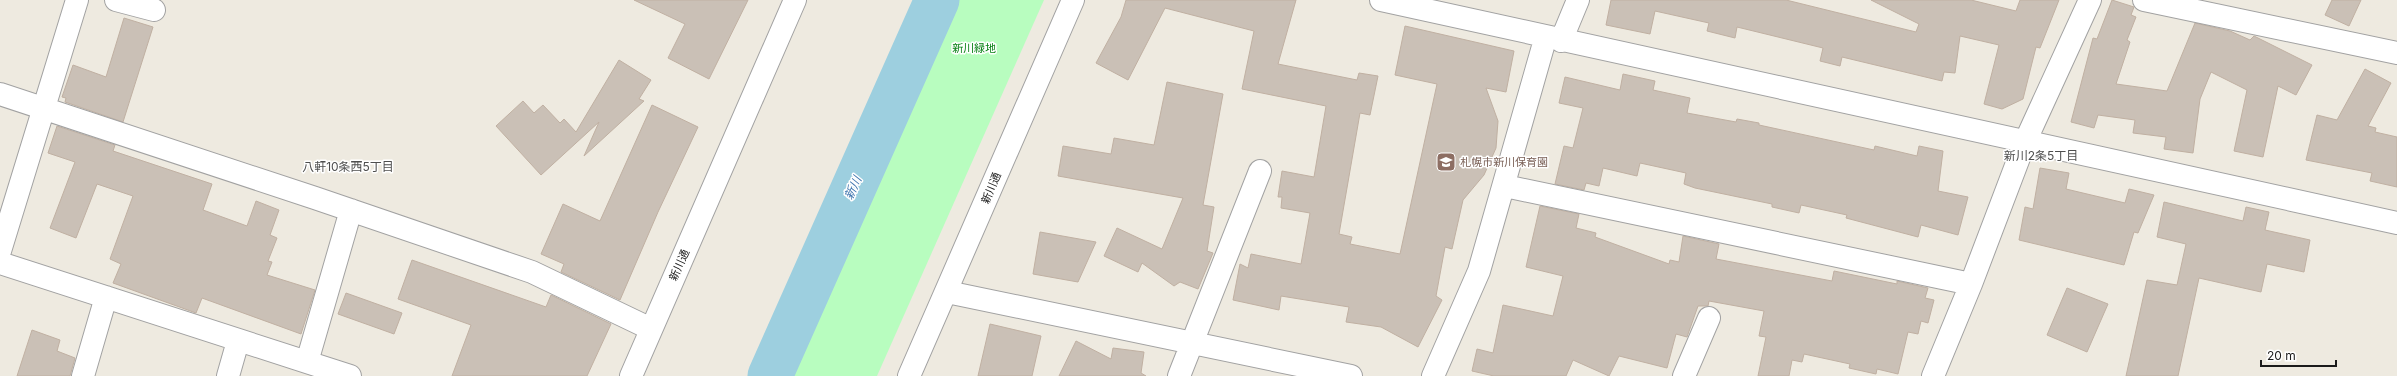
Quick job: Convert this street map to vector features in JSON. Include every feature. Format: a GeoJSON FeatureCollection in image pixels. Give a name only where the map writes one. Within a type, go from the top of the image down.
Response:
{"type":"FeatureCollection","features":[{"type":"Feature","properties":{"kind":"street"},"geometry":{"type":"LineString","coordinates":[[0,251],[77,0]]}},
{"type":"Feature","properties":{"kind":"street"},"geometry":{"type":"LineString","coordinates":[[116,0],[154,10]]}},
{"type":"Feature","properties":{"kind":"street","name":"新川通"},"geometry":{"type":"LineString","coordinates":[[631,376],[795,0]]}},
{"type":"Feature","properties":{"kind":"street","name":"新川通"},"geometry":{"type":"LineString","coordinates":[[909,376],[947,292],[1073,0]]}},
{"type":"Feature","properties":{"kind":"street"},"geometry":{"type":"LineString","coordinates":[[1381,0],[2397,223]]}},
{"type":"Feature","properties":{"kind":"street"},"geometry":{"type":"LineString","coordinates":[[1433,376],[1479,271],[1504,186],[1554,39],[1578,0]]}},
{"type":"Feature","properties":{"kind":"street"},"geometry":{"type":"LineString","coordinates":[[1933,376],[1971,284],[2025,142],[2090,0]]}},
{"type":"Feature","properties":{"kind":"street"},"geometry":{"type":"LineString","coordinates":[[2144,0],[2397,53]]}},
{"type":"Feature","properties":{"kind":"street"},"geometry":{"type":"LineString","coordinates":[[0,94],[351,210],[532,272],[651,329]]}},
{"type":"Feature","properties":{"kind":"street"},"geometry":{"type":"LineString","coordinates":[[1179,376],[1191,342],[1260,171]]}},
{"type":"Feature","properties":{"kind":"street"},"geometry":{"type":"LineString","coordinates":[[1504,186],[1971,284]]}},
{"type":"Feature","properties":{"kind":"street"},"geometry":{"type":"LineString","coordinates":[[307,362],[351,210]]}},
{"type":"Feature","properties":{"kind":"street"},"geometry":{"type":"LineString","coordinates":[[0,263],[350,376]]}},
{"type":"Feature","properties":{"kind":"street"},"geometry":{"type":"LineString","coordinates":[[947,292],[1352,376]]}},
{"type":"Feature","properties":{"kind":"street"},"geometry":{"type":"LineString","coordinates":[[83,376],[106,297]]}},
{"type":"Feature","properties":{"kind":"street"},"geometry":{"type":"LineString","coordinates":[[1684,376],[1709,318]]}},
{"type":"Feature","properties":{"kind":"street"},"geometry":{"type":"LineString","coordinates":[[228,376],[238,341]]}},
{"type":"Feature","properties":{"kind":"green space","name":"新川緑地"},"geometry":{"type":"Polygon","coordinates":[[[948,0],[1044,0],[877,376],[785,376],[948,0]]]}},
{"type":"Feature","properties":{"kind":"building"},"geometry":{"type":"Polygon","coordinates":[[[634,0],[748,0],[709,79],[668,58],[685,24],[634,0]]]}},
{"type":"Feature","properties":{"kind":"building"},"geometry":{"type":"Polygon","coordinates":[[[1126,0],[1296,0],[1278,64],[1357,80],[1359,73],[1378,76],[1370,115],[1360,113],[1339,234],[1352,237],[1350,244],[1400,254],[1437,84],[1395,75],[1405,26],[1514,51],[1506,92],[1486,88],[1498,121],[1496,148],[1484,175],[1463,200],[1452,249],[1445,247],[1436,296],[1442,300],[1418,347],[1381,327],[1346,322],[1349,307],[1281,296],[1279,310],[1233,300],[1240,264],[1248,268],[1251,254],[1301,264],[1310,213],[1281,208],[1282,197],[1278,197],[1282,171],[1314,177],[1326,106],[1242,89],[1254,31],[1165,8],[1128,80],[1096,63],[1121,17],[1126,0]]]}},
{"type":"Feature","properties":{"kind":"building"},"geometry":{"type":"Polygon","coordinates":[[[1611,0],[1786,0],[1916,32],[1919,24],[1871,0],[1971,0],[2016,11],[2020,0],[2059,0],[2040,48],[2036,47],[2023,99],[2002,109],[1984,104],[1999,45],[1960,36],[1955,73],[1944,72],[1942,81],[1842,57],[1840,66],[1820,61],[1823,48],[1737,27],[1735,38],[1707,31],[1709,23],[1655,11],[1650,34],[1606,25],[1611,0]]]}},
{"type":"Feature","properties":{"kind":"building"},"geometry":{"type":"Polygon","coordinates":[[[2112,0],[2134,7],[2131,15],[2136,17],[2127,40],[2130,42],[2116,84],[2167,91],[2195,23],[2230,31],[2250,40],[2254,36],[2312,65],[2296,95],[2278,86],[2263,157],[2234,151],[2247,90],[2211,72],[2200,99],[2193,153],[2164,149],[2166,137],[2133,133],[2135,120],[2098,115],[2094,128],[2071,122],[2093,38],[2097,39],[2112,0]]]}},
{"type":"Feature","properties":{"kind":"building"},"geometry":{"type":"Polygon","coordinates":[[[2332,0],[2361,0],[2349,26],[2325,15],[2332,0]]]}},
{"type":"Feature","properties":{"kind":"building"},"geometry":{"type":"Polygon","coordinates":[[[124,18],[153,27],[123,122],[65,102],[66,98],[62,97],[73,65],[106,77],[124,18]]]}},
{"type":"Feature","properties":{"kind":"building"},"geometry":{"type":"Polygon","coordinates":[[[619,60],[651,80],[639,99],[644,101],[584,156],[599,122],[541,175],[496,126],[523,101],[534,113],[543,105],[560,123],[564,119],[576,132],[619,60]]]}},
{"type":"Feature","properties":{"kind":"building"},"geometry":{"type":"Polygon","coordinates":[[[2365,69],[2391,83],[2368,126],[2376,128],[2375,132],[2397,137],[2397,187],[2370,181],[2372,173],[2306,160],[2317,115],[2337,120],[2365,69]]]}},
{"type":"Feature","properties":{"kind":"building"},"geometry":{"type":"Polygon","coordinates":[[[1623,74],[1655,81],[1653,90],[1690,98],[1687,113],[1736,122],[1737,119],[1759,123],[1759,125],[1874,150],[1875,146],[1917,156],[1919,146],[1943,151],[1938,191],[1968,197],[1958,235],[1921,225],[1918,237],[1846,218],[1847,215],[1801,205],[1799,213],[1772,207],[1772,204],[1695,188],[1684,184],[1686,173],[1640,163],[1637,176],[1603,168],[1599,186],[1586,183],[1584,190],[1555,184],[1564,146],[1573,148],[1583,108],[1559,103],[1565,77],[1620,90],[1623,74]]]}},
{"type":"Feature","properties":{"kind":"building"},"geometry":{"type":"Polygon","coordinates":[[[1167,82],[1223,94],[1203,205],[1214,207],[1207,251],[1213,253],[1198,289],[1180,282],[1174,286],[1142,263],[1138,272],[1104,256],[1117,228],[1162,249],[1183,198],[1058,176],[1063,146],[1111,154],[1114,138],[1154,145],[1167,82]]]}},
{"type":"Feature","properties":{"kind":"building"},"geometry":{"type":"Polygon","coordinates":[[[652,105],[698,127],[658,212],[620,300],[561,272],[564,264],[541,254],[563,204],[600,221],[652,105]]]}},
{"type":"Feature","properties":{"kind":"building"},"geometry":{"type":"Polygon","coordinates":[[[57,126],[115,145],[113,151],[212,184],[203,210],[247,226],[256,201],[279,210],[270,235],[277,238],[268,261],[272,262],[267,275],[315,290],[301,334],[202,298],[196,313],[113,283],[121,264],[110,259],[133,196],[97,184],[76,238],[50,228],[75,162],[48,153],[57,126]]]}},
{"type":"Feature","properties":{"kind":"building"},"geometry":{"type":"Polygon","coordinates":[[[2040,168],[2069,173],[2066,189],[2125,203],[2129,189],[2154,195],[2138,233],[2134,232],[2124,265],[2019,240],[2025,207],[2033,209],[2040,168]]]}},
{"type":"Feature","properties":{"kind":"building"},"geometry":{"type":"Polygon","coordinates":[[[2164,202],[2243,221],[2246,207],[2269,212],[2265,230],[2310,240],[2304,272],[2267,264],[2261,292],[2199,278],[2178,376],[2126,376],[2147,280],[2177,285],[2186,244],[2157,237],[2164,202]]]}},
{"type":"Feature","properties":{"kind":"building"},"geometry":{"type":"Polygon","coordinates":[[[1540,206],[1579,214],[1576,228],[1596,233],[1595,237],[1669,264],[1670,260],[1679,262],[1683,236],[1719,244],[1716,259],[1832,281],[1834,271],[1897,284],[1897,281],[1928,288],[1925,298],[1934,300],[1928,323],[1921,321],[1918,334],[1908,332],[1898,374],[1877,369],[1876,374],[1849,368],[1850,364],[1804,354],[1802,362],[1792,360],[1789,376],[1758,376],[1766,337],[1759,336],[1764,311],[1709,301],[1708,306],[1698,306],[1687,337],[1676,334],[1667,368],[1619,356],[1609,376],[1573,360],[1566,376],[1494,376],[1472,371],[1477,349],[1493,353],[1503,305],[1553,316],[1563,276],[1526,267],[1540,206]]]}},
{"type":"Feature","properties":{"kind":"building"},"geometry":{"type":"Polygon","coordinates":[[[1040,232],[1096,242],[1078,282],[1033,274],[1040,232]]]}},
{"type":"Feature","properties":{"kind":"building"},"geometry":{"type":"Polygon","coordinates":[[[412,260],[546,307],[551,295],[611,324],[587,376],[452,376],[471,325],[398,299],[412,260]]]}},
{"type":"Feature","properties":{"kind":"building"},"geometry":{"type":"Polygon","coordinates":[[[2067,288],[2108,304],[2087,352],[2047,335],[2067,288]]]}},
{"type":"Feature","properties":{"kind":"building"},"geometry":{"type":"Polygon","coordinates":[[[346,293],[402,313],[394,334],[338,314],[346,293]]]}},
{"type":"Feature","properties":{"kind":"building"},"geometry":{"type":"Polygon","coordinates":[[[990,324],[1041,336],[1032,376],[978,376],[990,324]]]}},
{"type":"Feature","properties":{"kind":"building"},"geometry":{"type":"Polygon","coordinates":[[[32,330],[60,340],[57,351],[75,358],[70,376],[17,376],[32,330]]]}},
{"type":"Feature","properties":{"kind":"building"},"geometry":{"type":"Polygon","coordinates":[[[1076,341],[1111,359],[1113,348],[1144,352],[1141,373],[1146,376],[1059,376],[1076,341]]]}},
{"type":"Feature","properties":{"kind":"waterway","name":"新川"},"geometry":{"type":"LineString","coordinates":[[770,376],[937,0]]}},
{"type":"Feature","properties":{"kind":"place","name":"札幌市新川保育園"},"geometry":{"type":"Point","coordinates":[1446,162]}},
{"type":"Feature","properties":{"kind":"district","name":"新川2条5丁目"},"geometry":{"type":"Point","coordinates":[2041,156]}},
{"type":"Feature","properties":{"kind":"district","name":"八軒10条西5丁目"},"geometry":{"type":"Point","coordinates":[348,167]}}]}
